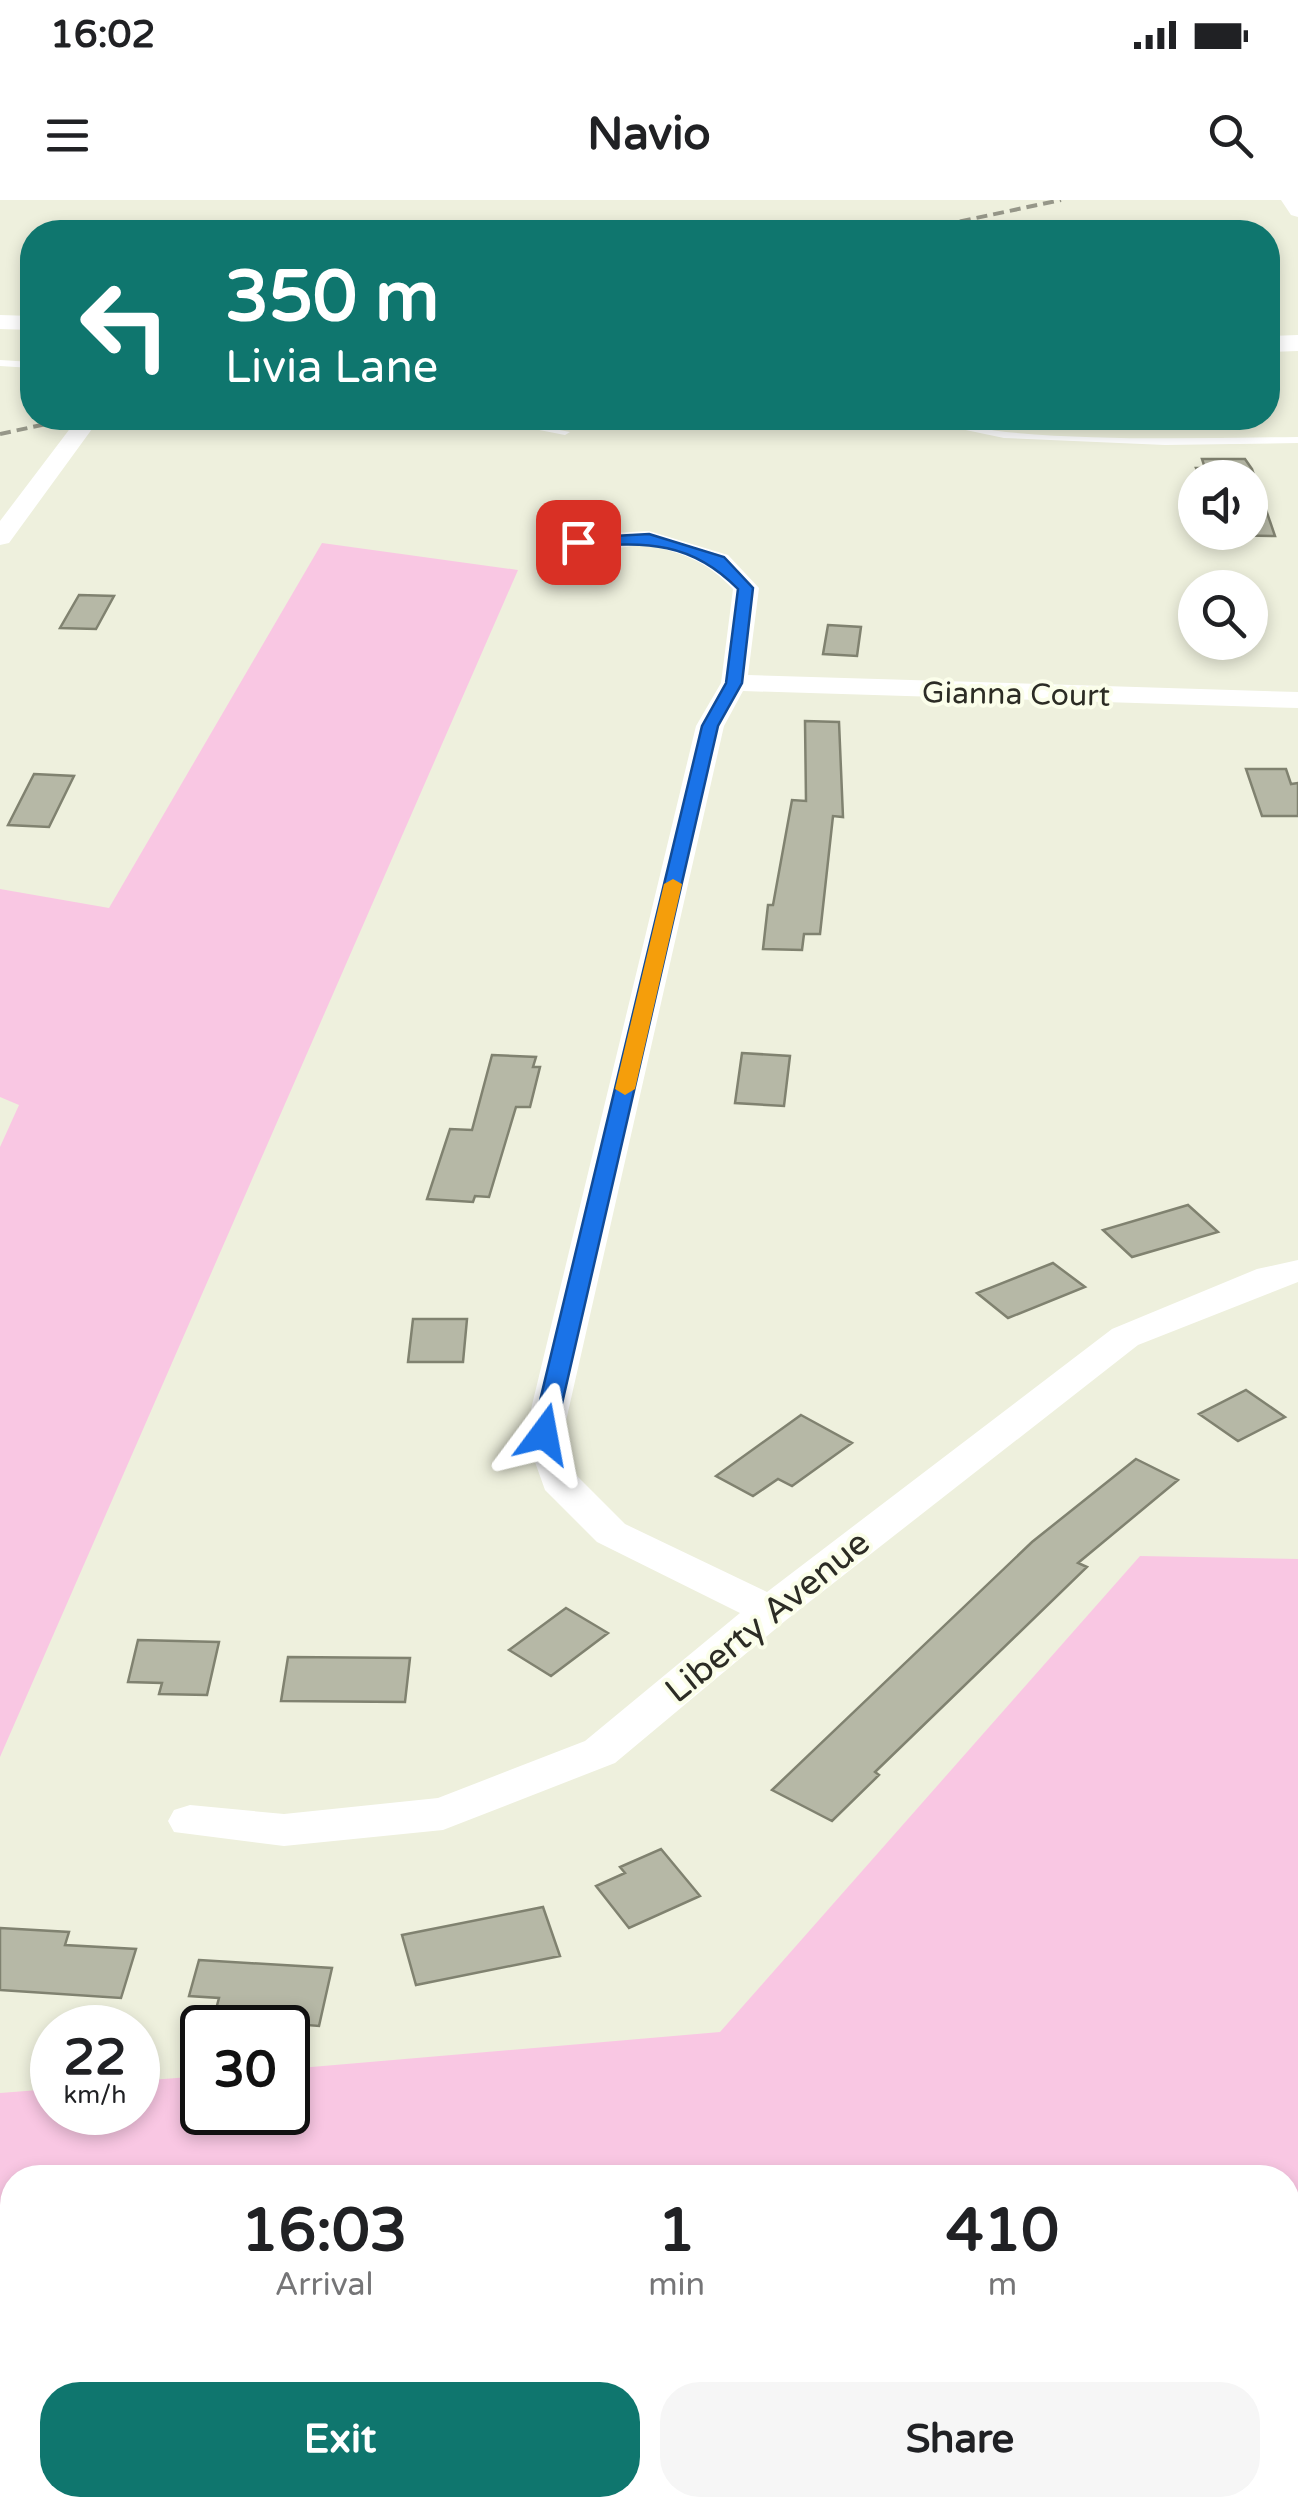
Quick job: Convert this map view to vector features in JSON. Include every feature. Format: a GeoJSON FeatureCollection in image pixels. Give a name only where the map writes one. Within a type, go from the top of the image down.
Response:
{"type":"FeatureCollection","features":[{"type":"Feature","properties":{"kind":"street"},"geometry":{"type":"LineString","coordinates":[[1290,200],[1298,211]]}},
{"type":"Feature","properties":{"kind":"street"},"geometry":{"type":"LineString","coordinates":[[0,538],[80,430]]}},
{"type":"Feature","properties":{"kind":"street"},"geometry":{"type":"LineString","coordinates":[[578,542],[649,538],[718,560],[746,588],[734,683],[710,726],[544,1434],[559,1480],[611,1533],[770,1611]]}},
{"type":"Feature","properties":{"kind":"street","name":"Gianna Court"},"geometry":{"type":"LineString","coordinates":[[734,683],[1298,700]]}},
{"type":"Feature","properties":{"kind":"street","name":"Liberty Avenue"},"geometry":{"type":"LineString","coordinates":[[190,1821],[284,1830],[443,1814],[600,1752],[770,1611],[1125,1337],[1270,1277],[1298,1271]]}},
{"type":"Feature","properties":{"kind":"lane"},"geometry":{"type":"LineString","coordinates":[[554,430],[566,432]]}},
{"type":"Feature","properties":{"kind":"lane"},"geometry":{"type":"LineString","coordinates":[[977,430],[1004,435],[1166,442],[1298,440]]}},
{"type":"Feature","properties":{"kind":"shaded area"},"geometry":{"type":"Polygon","coordinates":[[[322,543],[518,570],[0,1757],[0,1147],[19,1105],[0,1097],[0,889],[109,908],[322,543]]]}},
{"type":"Feature","properties":{"kind":"shaded area"},"geometry":{"type":"Polygon","coordinates":[[[1140,1556],[1298,1559],[1298,2165],[0,2165],[0,2093],[30,2091],[30,2135],[160,2135],[160,2079],[180,2078],[180,2135],[310,2135],[310,2067],[720,2032],[1140,1556]]]}},
{"type":"Feature","properties":{"kind":"building"},"geometry":{"type":"Polygon","coordinates":[[[1268,516],[1275,536],[1268,536],[1268,516]]]}},
{"type":"Feature","properties":{"kind":"building"},"geometry":{"type":"Polygon","coordinates":[[[79,595],[114,596],[96,629],[60,628],[79,595]]]}},
{"type":"Feature","properties":{"kind":"building"},"geometry":{"type":"Polygon","coordinates":[[[828,625],[861,627],[857,656],[823,654],[828,625]]]}},
{"type":"Feature","properties":{"kind":"building"},"geometry":{"type":"Polygon","coordinates":[[[805,721],[839,722],[843,817],[833,816],[820,934],[804,934],[802,950],[763,949],[768,905],[773,905],[792,800],[806,801],[805,721]]]}},
{"type":"Feature","properties":{"kind":"building"},"geometry":{"type":"Polygon","coordinates":[[[1246,769],[1286,769],[1291,784],[1298,783],[1298,816],[1262,816],[1246,769]]]}},
{"type":"Feature","properties":{"kind":"building"},"geometry":{"type":"Polygon","coordinates":[[[34,774],[74,776],[49,827],[8,825],[34,774]]]}},
{"type":"Feature","properties":{"kind":"building"},"geometry":{"type":"Polygon","coordinates":[[[742,1053],[790,1056],[784,1106],[735,1103],[742,1053]]]}},
{"type":"Feature","properties":{"kind":"building"},"geometry":{"type":"Polygon","coordinates":[[[492,1055],[536,1057],[533,1067],[540,1067],[530,1107],[516,1107],[489,1197],[475,1196],[473,1202],[427,1199],[450,1129],[472,1130],[492,1055]]]}},
{"type":"Feature","properties":{"kind":"building"},"geometry":{"type":"Polygon","coordinates":[[[1188,1205],[1218,1232],[1132,1257],[1103,1230],[1188,1205]]]}},
{"type":"Feature","properties":{"kind":"building"},"geometry":{"type":"Polygon","coordinates":[[[1053,1263],[1085,1287],[1008,1318],[977,1293],[1053,1263]]]}},
{"type":"Feature","properties":{"kind":"building"},"geometry":{"type":"Polygon","coordinates":[[[413,1319],[467,1319],[463,1362],[408,1362],[413,1319]]]}},
{"type":"Feature","properties":{"kind":"building"},"geometry":{"type":"Polygon","coordinates":[[[1246,1390],[1285,1417],[1238,1441],[1199,1414],[1246,1390]]]}},
{"type":"Feature","properties":{"kind":"building"},"geometry":{"type":"Polygon","coordinates":[[[801,1415],[852,1443],[792,1486],[778,1479],[753,1496],[716,1476],[801,1415]]]}},
{"type":"Feature","properties":{"kind":"building"},"geometry":{"type":"Polygon","coordinates":[[[1136,1459],[1178,1480],[1078,1563],[1087,1567],[875,1772],[879,1775],[832,1821],[772,1790],[1032,1542],[1136,1459]]]}},
{"type":"Feature","properties":{"kind":"building"},"geometry":{"type":"Polygon","coordinates":[[[566,1608],[608,1633],[551,1676],[509,1650],[566,1608]]]}},
{"type":"Feature","properties":{"kind":"building"},"geometry":{"type":"Polygon","coordinates":[[[138,1640],[219,1642],[207,1695],[159,1694],[162,1683],[128,1682],[138,1640]]]}},
{"type":"Feature","properties":{"kind":"building"},"geometry":{"type":"Polygon","coordinates":[[[288,1657],[410,1658],[405,1702],[281,1701],[288,1657]]]}},
{"type":"Feature","properties":{"kind":"building"},"geometry":{"type":"Polygon","coordinates":[[[661,1849],[700,1896],[629,1928],[596,1886],[625,1873],[620,1867],[661,1849]]]}},
{"type":"Feature","properties":{"kind":"building"},"geometry":{"type":"Polygon","coordinates":[[[543,1907],[560,1956],[416,1985],[402,1935],[543,1907]]]}},
{"type":"Feature","properties":{"kind":"building"},"geometry":{"type":"Polygon","coordinates":[[[0,1928],[69,1932],[65,1945],[136,1949],[121,1998],[0,1990],[0,1928]]]}},
{"type":"Feature","properties":{"kind":"building"},"geometry":{"type":"Polygon","coordinates":[[[199,1960],[332,1968],[319,2026],[310,2025],[310,2005],[217,2005],[219,1998],[189,1996],[199,1960]]]}},
{"type":"Feature","properties":{"kind":"railway"},"geometry":{"type":"LineString","coordinates":[[967,220],[1061,200]]}},
{"type":"Feature","properties":{"kind":"railway"},"geometry":{"type":"LineString","coordinates":[[0,434],[20,430]]}},
{"type":"Feature","properties":{"kind":"slow traffic"},"geometry":{"type":"LineString","coordinates":[[625,1089],[673,884]]}},
{"type":"Feature","properties":{"kind":"route"},"geometry":{"type":"LineString","coordinates":[[544,1434],[710,726],[734,683],[746,588],[718,560],[649,538],[578,542]]}}]}
